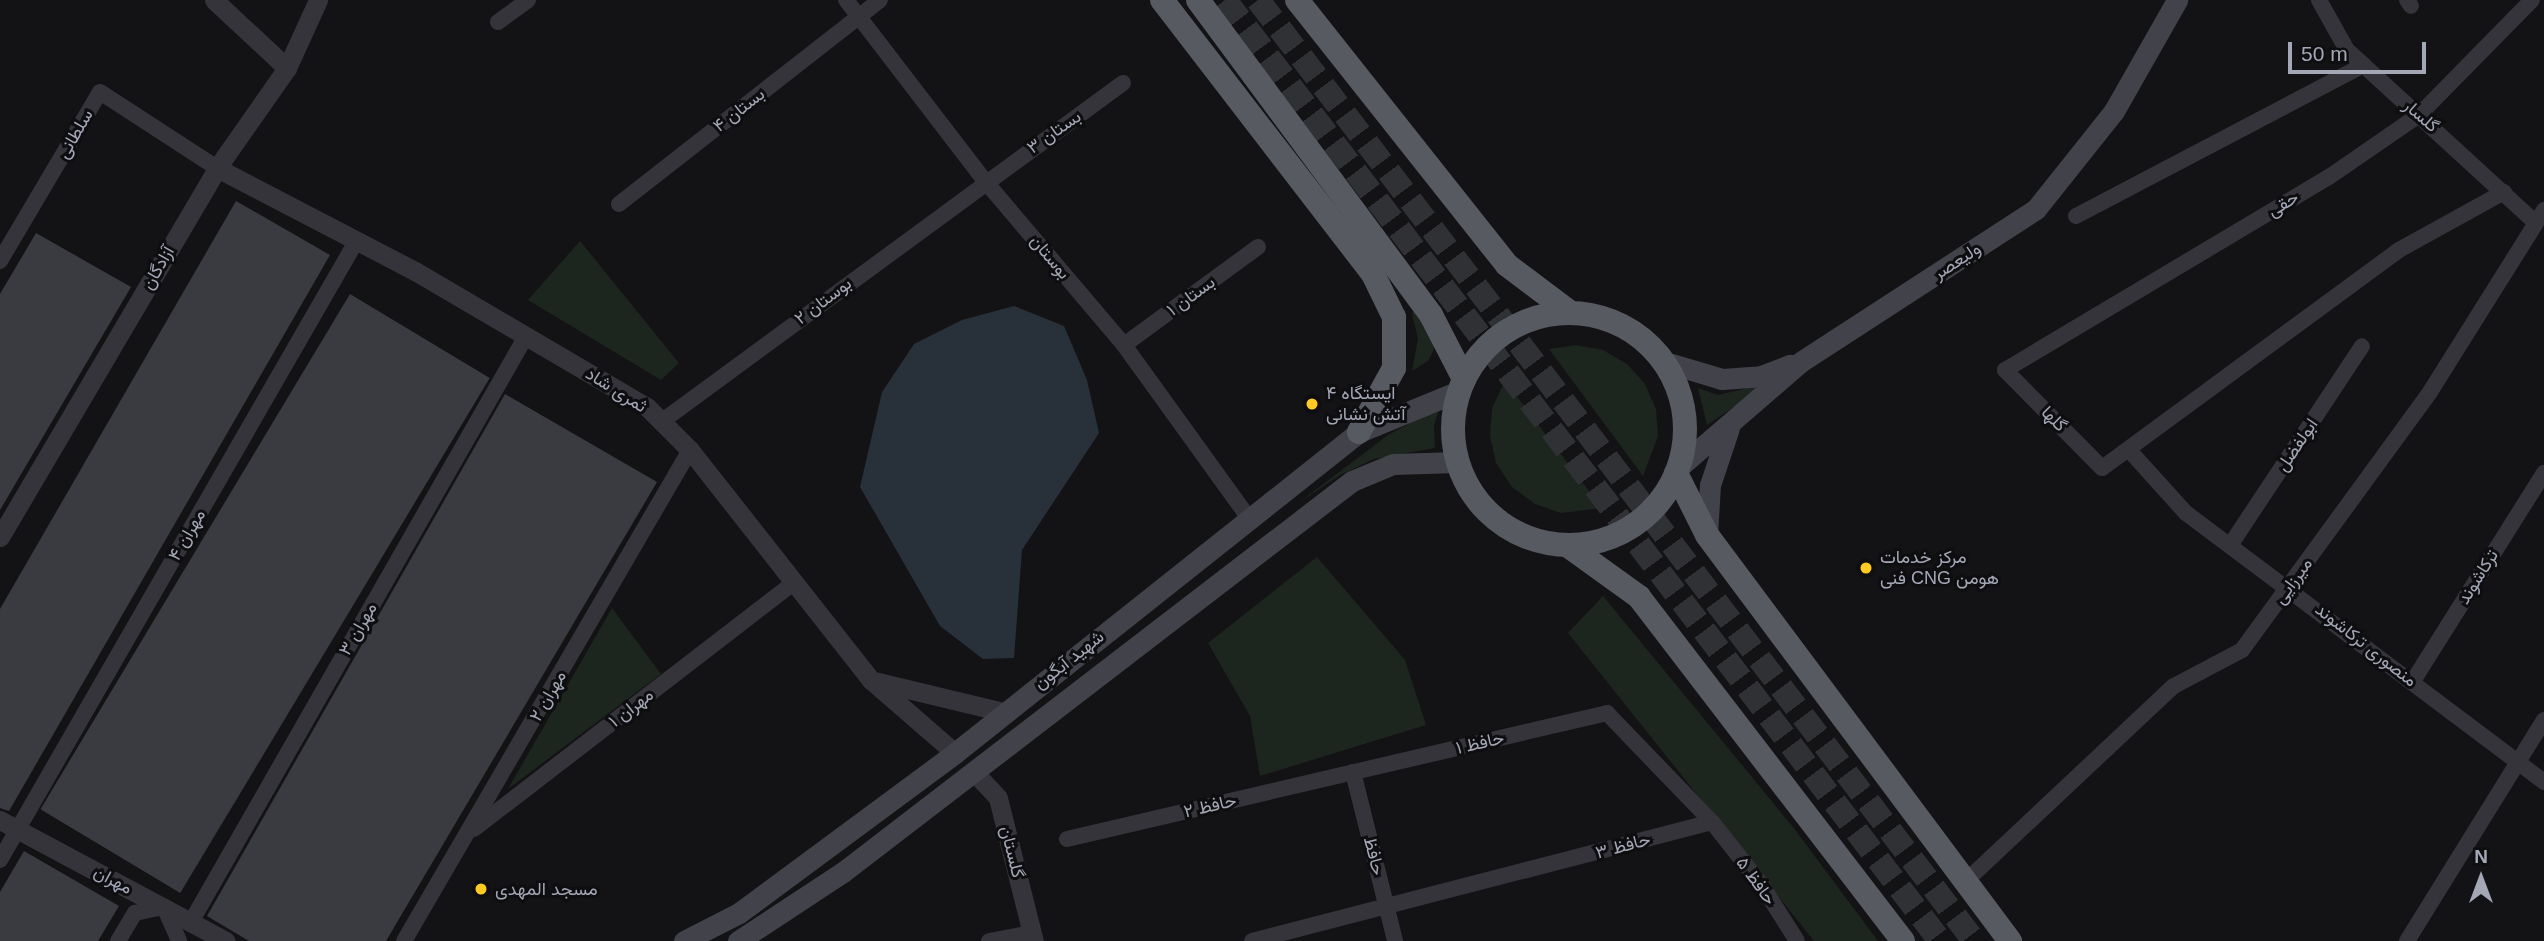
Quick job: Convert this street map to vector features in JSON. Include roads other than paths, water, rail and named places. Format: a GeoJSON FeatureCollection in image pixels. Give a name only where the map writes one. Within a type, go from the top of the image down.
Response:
{"type":"FeatureCollection","features":[{"type":"Feature","properties":{"kind":"highway"},"geometry":{"type":"LineString","coordinates":[[1162,0],[1373,274],[1394,317],[1394,368],[1359,432]]}},
{"type":"Feature","properties":{"kind":"highway"},"geometry":{"type":"LineString","coordinates":[[1198,0],[1431,315],[1462,385]]}},
{"type":"Feature","properties":{"kind":"highway"},"geometry":{"type":"LineString","coordinates":[[1297,0],[1507,265],[1571,313]]}},
{"type":"Feature","properties":{"kind":"highway"},"geometry":{"type":"LineString","coordinates":[[1571,313],[1618,325],[1639,336],[1665,362],[1681,395],[1686,431],[1678,470],[1654,508],[1636,524],[1614,536],[1567,545],[1531,539],[1498,521],[1473,495],[1457,462],[1452,426],[1462,385],[1484,349],[1502,333],[1547,315],[1571,313]]}},
{"type":"Feature","properties":{"kind":"highway"},"geometry":{"type":"LineString","coordinates":[[1678,470],[1707,535],[2010,941]]}},
{"type":"Feature","properties":{"kind":"highway"},"geometry":{"type":"LineString","coordinates":[[1567,545],[1639,597],[1903,941]]}},
{"type":"Feature","properties":{"kind":"main road","name":"ولیعصر"},"geometry":{"type":"LineString","coordinates":[[1678,470],[1802,361],[2036,209],[2114,111],[2177,0]]}},
{"type":"Feature","properties":{"kind":"main road"},"geometry":{"type":"LineString","coordinates":[[1665,362],[1722,379],[1761,376],[1802,361]]}},
{"type":"Feature","properties":{"kind":"main road","name":"شهید آبگون"},"geometry":{"type":"LineString","coordinates":[[684,941],[739,913],[955,753],[1003,712],[1359,432],[1462,385]]}},
{"type":"Feature","properties":{"kind":"main road"},"geometry":{"type":"LineString","coordinates":[[1707,535],[1712,476],[1732,423]]}},
{"type":"Feature","properties":{"kind":"main road","name":"شهید آبگون"},"geometry":{"type":"LineString","coordinates":[[738,941],[843,872],[1352,481],[1393,464],[1457,462]]}},
{"type":"Feature","properties":{"kind":"main road"},"geometry":{"type":"LineString","coordinates":[[1131,611],[1152,635]]}},
{"type":"Feature","properties":{"kind":"street"},"geometry":{"type":"LineString","coordinates":[[214,0],[288,68]]}},
{"type":"Feature","properties":{"kind":"street","name":"آزادگان"},"geometry":{"type":"LineString","coordinates":[[0,537],[217,168],[288,68],[318,0]]}},
{"type":"Feature","properties":{"kind":"street"},"geometry":{"type":"LineString","coordinates":[[498,22],[528,0]]}},
{"type":"Feature","properties":{"kind":"street","name":"بوستان"},"geometry":{"type":"LineString","coordinates":[[846,0],[985,181],[1124,345],[1249,518]]}},
{"type":"Feature","properties":{"kind":"street","name":"بستان ۴"},"geometry":{"type":"LineString","coordinates":[[619,204],[880,0]]}},
{"type":"Feature","properties":{"kind":"street","name":"حقی"},"geometry":{"type":"LineString","coordinates":[[2005,370],[2329,177],[2419,114],[2532,0]]}},
{"type":"Feature","properties":{"kind":"street","name":"گلسار"},"geometry":{"type":"LineString","coordinates":[[2322,1],[2347,50],[2504,192],[2540,216]]}},
{"type":"Feature","properties":{"kind":"street"},"geometry":{"type":"LineString","coordinates":[[2076,216],[2364,65]]}},
{"type":"Feature","properties":{"kind":"street","name":"بستان ۳"},"geometry":{"type":"LineString","coordinates":[[985,181],[1123,83]]}},
{"type":"Feature","properties":{"kind":"street","name":"سلطانی"},"geometry":{"type":"LineString","coordinates":[[0,261],[100,92],[217,168]]}},
{"type":"Feature","properties":{"kind":"street","name":"ثمری شاد"},"geometry":{"type":"LineString","coordinates":[[217,168],[357,240],[646,407],[690,450],[871,680],[955,753]]}},
{"type":"Feature","properties":{"kind":"street","name":"بوستان ۲"},"geometry":{"type":"LineString","coordinates":[[661,422],[985,181]]}},
{"type":"Feature","properties":{"kind":"street"},"geometry":{"type":"LineString","coordinates":[[2129,450],[2229,371],[2399,250],[2504,192]]}},
{"type":"Feature","properties":{"kind":"street","name":"میرزایی"},"geometry":{"type":"LineString","coordinates":[[1966,881],[2174,686],[2242,650],[2430,392],[2540,216]]}},
{"type":"Feature","properties":{"kind":"street","name":"مهران ۴"},"geometry":{"type":"LineString","coordinates":[[0,860],[357,240]]}},
{"type":"Feature","properties":{"kind":"street","name":"بستان ۱"},"geometry":{"type":"LineString","coordinates":[[1124,345],[1258,247]]}},
{"type":"Feature","properties":{"kind":"street","name":"مهران ۳"},"geometry":{"type":"LineString","coordinates":[[191,922],[526,336]]}},
{"type":"Feature","properties":{"kind":"street","name":"ابولفضل"},"geometry":{"type":"LineString","coordinates":[[2231,544],[2362,346]]}},
{"type":"Feature","properties":{"kind":"street","name":"گلها"},"geometry":{"type":"LineString","coordinates":[[2005,370],[2102,468],[2129,450]]}},
{"type":"Feature","properties":{"kind":"street","name":"مهران ۲"},"geometry":{"type":"LineString","coordinates":[[404,941],[690,450]]}},
{"type":"Feature","properties":{"kind":"street","name":"منصوری ترکاشوند"},"geometry":{"type":"LineString","coordinates":[[2129,450],[2186,513],[2289,586],[2544,782]]}},
{"type":"Feature","properties":{"kind":"street","name":"ترکاشوند"},"geometry":{"type":"LineString","coordinates":[[2413,681],[2544,473]]}},
{"type":"Feature","properties":{"kind":"street","name":"۱ مهران"},"geometry":{"type":"LineString","coordinates":[[468,834],[794,583]]}},
{"type":"Feature","properties":{"kind":"street"},"geometry":{"type":"LineString","coordinates":[[871,680],[1003,712]]}},
{"type":"Feature","properties":{"kind":"street","name":"حافظ ۱"},"geometry":{"type":"LineString","coordinates":[[1353,772],[1607,713],[1712,822]]}},
{"type":"Feature","properties":{"kind":"street"},"geometry":{"type":"LineString","coordinates":[[2407,941],[2520,763],[2544,720]]}},
{"type":"Feature","properties":{"kind":"street","name":"گلستان"},"geometry":{"type":"LineString","coordinates":[[974,772],[998,798],[1033,937]]}},
{"type":"Feature","properties":{"kind":"street","name":"حافظ ۲"},"geometry":{"type":"LineString","coordinates":[[1067,839],[1353,772]]}},
{"type":"Feature","properties":{"kind":"street","name":"حافظ"},"geometry":{"type":"LineString","coordinates":[[1353,772],[1395,941]]}},
{"type":"Feature","properties":{"kind":"street","name":"مهران"},"geometry":{"type":"LineString","coordinates":[[0,820],[226,941]]}},
{"type":"Feature","properties":{"kind":"street","name":"حافظ ۳"},"geometry":{"type":"LineString","coordinates":[[1252,941],[1388,909],[1712,822]]}},
{"type":"Feature","properties":{"kind":"street","name":"حافظ ۵"},"geometry":{"type":"LineString","coordinates":[[1712,822],[1761,884],[1797,941]]}},
{"type":"Feature","properties":{"kind":"street"},"geometry":{"type":"LineString","coordinates":[[118,941],[135,913],[164,907],[178,941]]}},
{"type":"Feature","properties":{"kind":"street"},"geometry":{"type":"LineString","coordinates":[[989,941],[1033,937]]}},
{"type":"Feature","properties":{"kind":"tunnel"},"geometry":{"type":"LineString","coordinates":[[1225,0],[1940,941]]}},
{"type":"Feature","properties":{"kind":"tunnel"},"geometry":{"type":"LineString","coordinates":[[1258,0],[1974,941]]}},
{"type":"Feature","properties":{"kind":"place","name":"ایستگاه ۴ آتش نشانی"},"geometry":{"type":"Point","coordinates":[1312,404]}},
{"type":"Feature","properties":{"kind":"place","name":"مرکز خدمات فنی CNG هومن"},"geometry":{"type":"Point","coordinates":[1866,568]}},
{"type":"Feature","properties":{"kind":"place","name":"مسجد المهدی"},"geometry":{"type":"Point","coordinates":[481,889]}}]}
